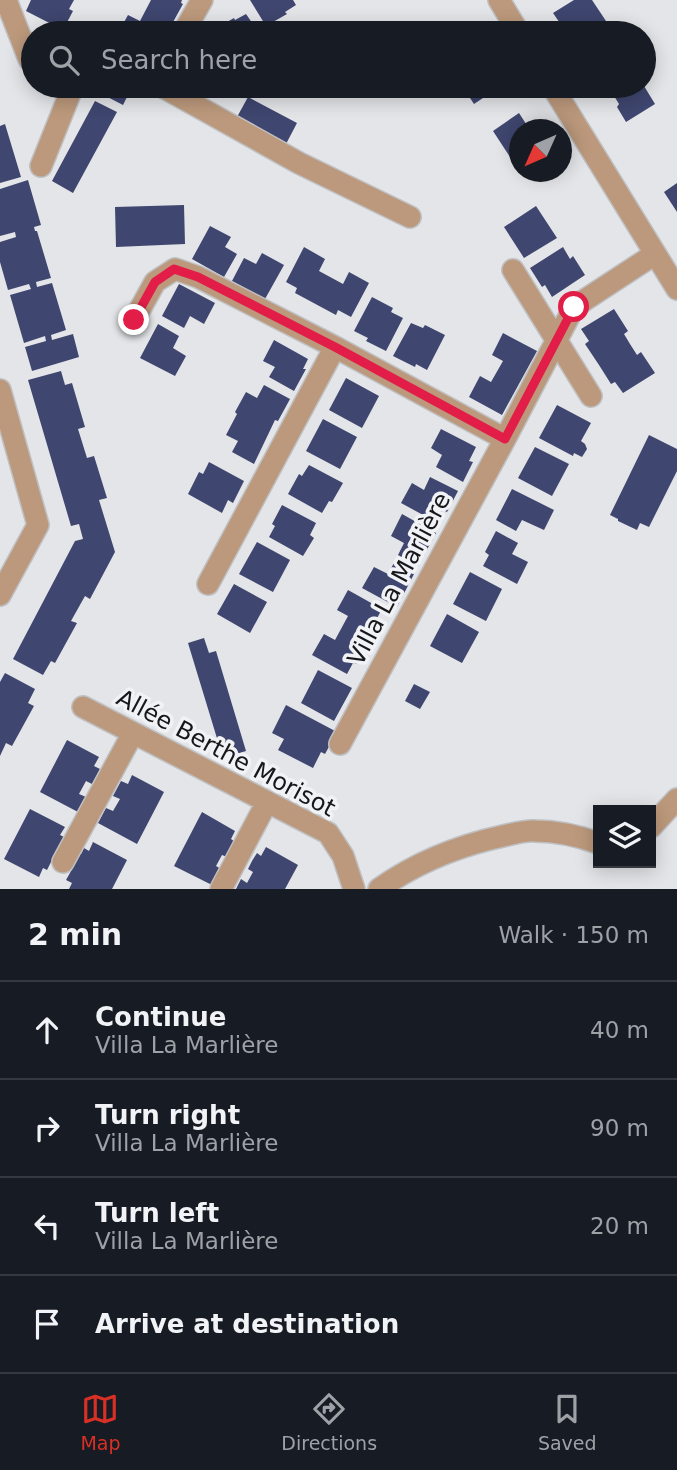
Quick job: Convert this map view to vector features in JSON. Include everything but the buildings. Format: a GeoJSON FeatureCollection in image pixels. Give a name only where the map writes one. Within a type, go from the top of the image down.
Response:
{"type":"FeatureCollection","features":[{"type":"Feature","properties":{"kind":"street"},"geometry":{"type":"LineString","coordinates":[[6,0],[21,38]]}},
{"type":"Feature","properties":{"kind":"street"},"geometry":{"type":"LineString","coordinates":[[190,21],[202,0]]}},
{"type":"Feature","properties":{"kind":"street"},"geometry":{"type":"LineString","coordinates":[[499,0],[512,21]]}},
{"type":"Feature","properties":{"kind":"street"},"geometry":{"type":"LineString","coordinates":[[41,166],[69,98]]}},
{"type":"Feature","properties":{"kind":"street"},"geometry":{"type":"LineString","coordinates":[[183,98],[299,163],[410,217]]}},
{"type":"Feature","properties":{"kind":"street"},"geometry":{"type":"LineString","coordinates":[[559,98],[677,289]]}},
{"type":"Feature","properties":{"kind":"street","name":"Villa La Marlière"},"geometry":{"type":"LineString","coordinates":[[340,744],[574,307],[655,254]]}},
{"type":"Feature","properties":{"kind":"street"},"geometry":{"type":"LineString","coordinates":[[134,320],[155,282],[174,269],[198,277],[335,347],[505,439]]}},
{"type":"Feature","properties":{"kind":"street"},"geometry":{"type":"LineString","coordinates":[[513,270],[591,396]]}},
{"type":"Feature","properties":{"kind":"street"},"geometry":{"type":"LineString","coordinates":[[208,584],[335,347]]}},
{"type":"Feature","properties":{"kind":"street"},"geometry":{"type":"LineString","coordinates":[[0,390],[38,525],[0,595]]}},
{"type":"Feature","properties":{"kind":"street","name":"Allée Berthe Morisot"},"geometry":{"type":"LineString","coordinates":[[83,707],[328,833],[342,856],[354,889]]}},
{"type":"Feature","properties":{"kind":"street"},"geometry":{"type":"LineString","coordinates":[[63,862],[133,733]]}},
{"type":"Feature","properties":{"kind":"street"},"geometry":{"type":"LineString","coordinates":[[656,822],[677,799]]}},
{"type":"Feature","properties":{"kind":"street"},"geometry":{"type":"LineString","coordinates":[[221,889],[267,802]]}},
{"type":"Feature","properties":{"kind":"street"},"geometry":{"type":"LineString","coordinates":[[379,889],[438,854],[484,840],[532,830],[573,834],[593,841]]}},
{"type":"Feature","properties":{"kind":"route"},"geometry":{"type":"LineString","coordinates":[[134,320],[155,282],[174,269],[198,277],[335,347],[505,439],[574,307]]}}]}
